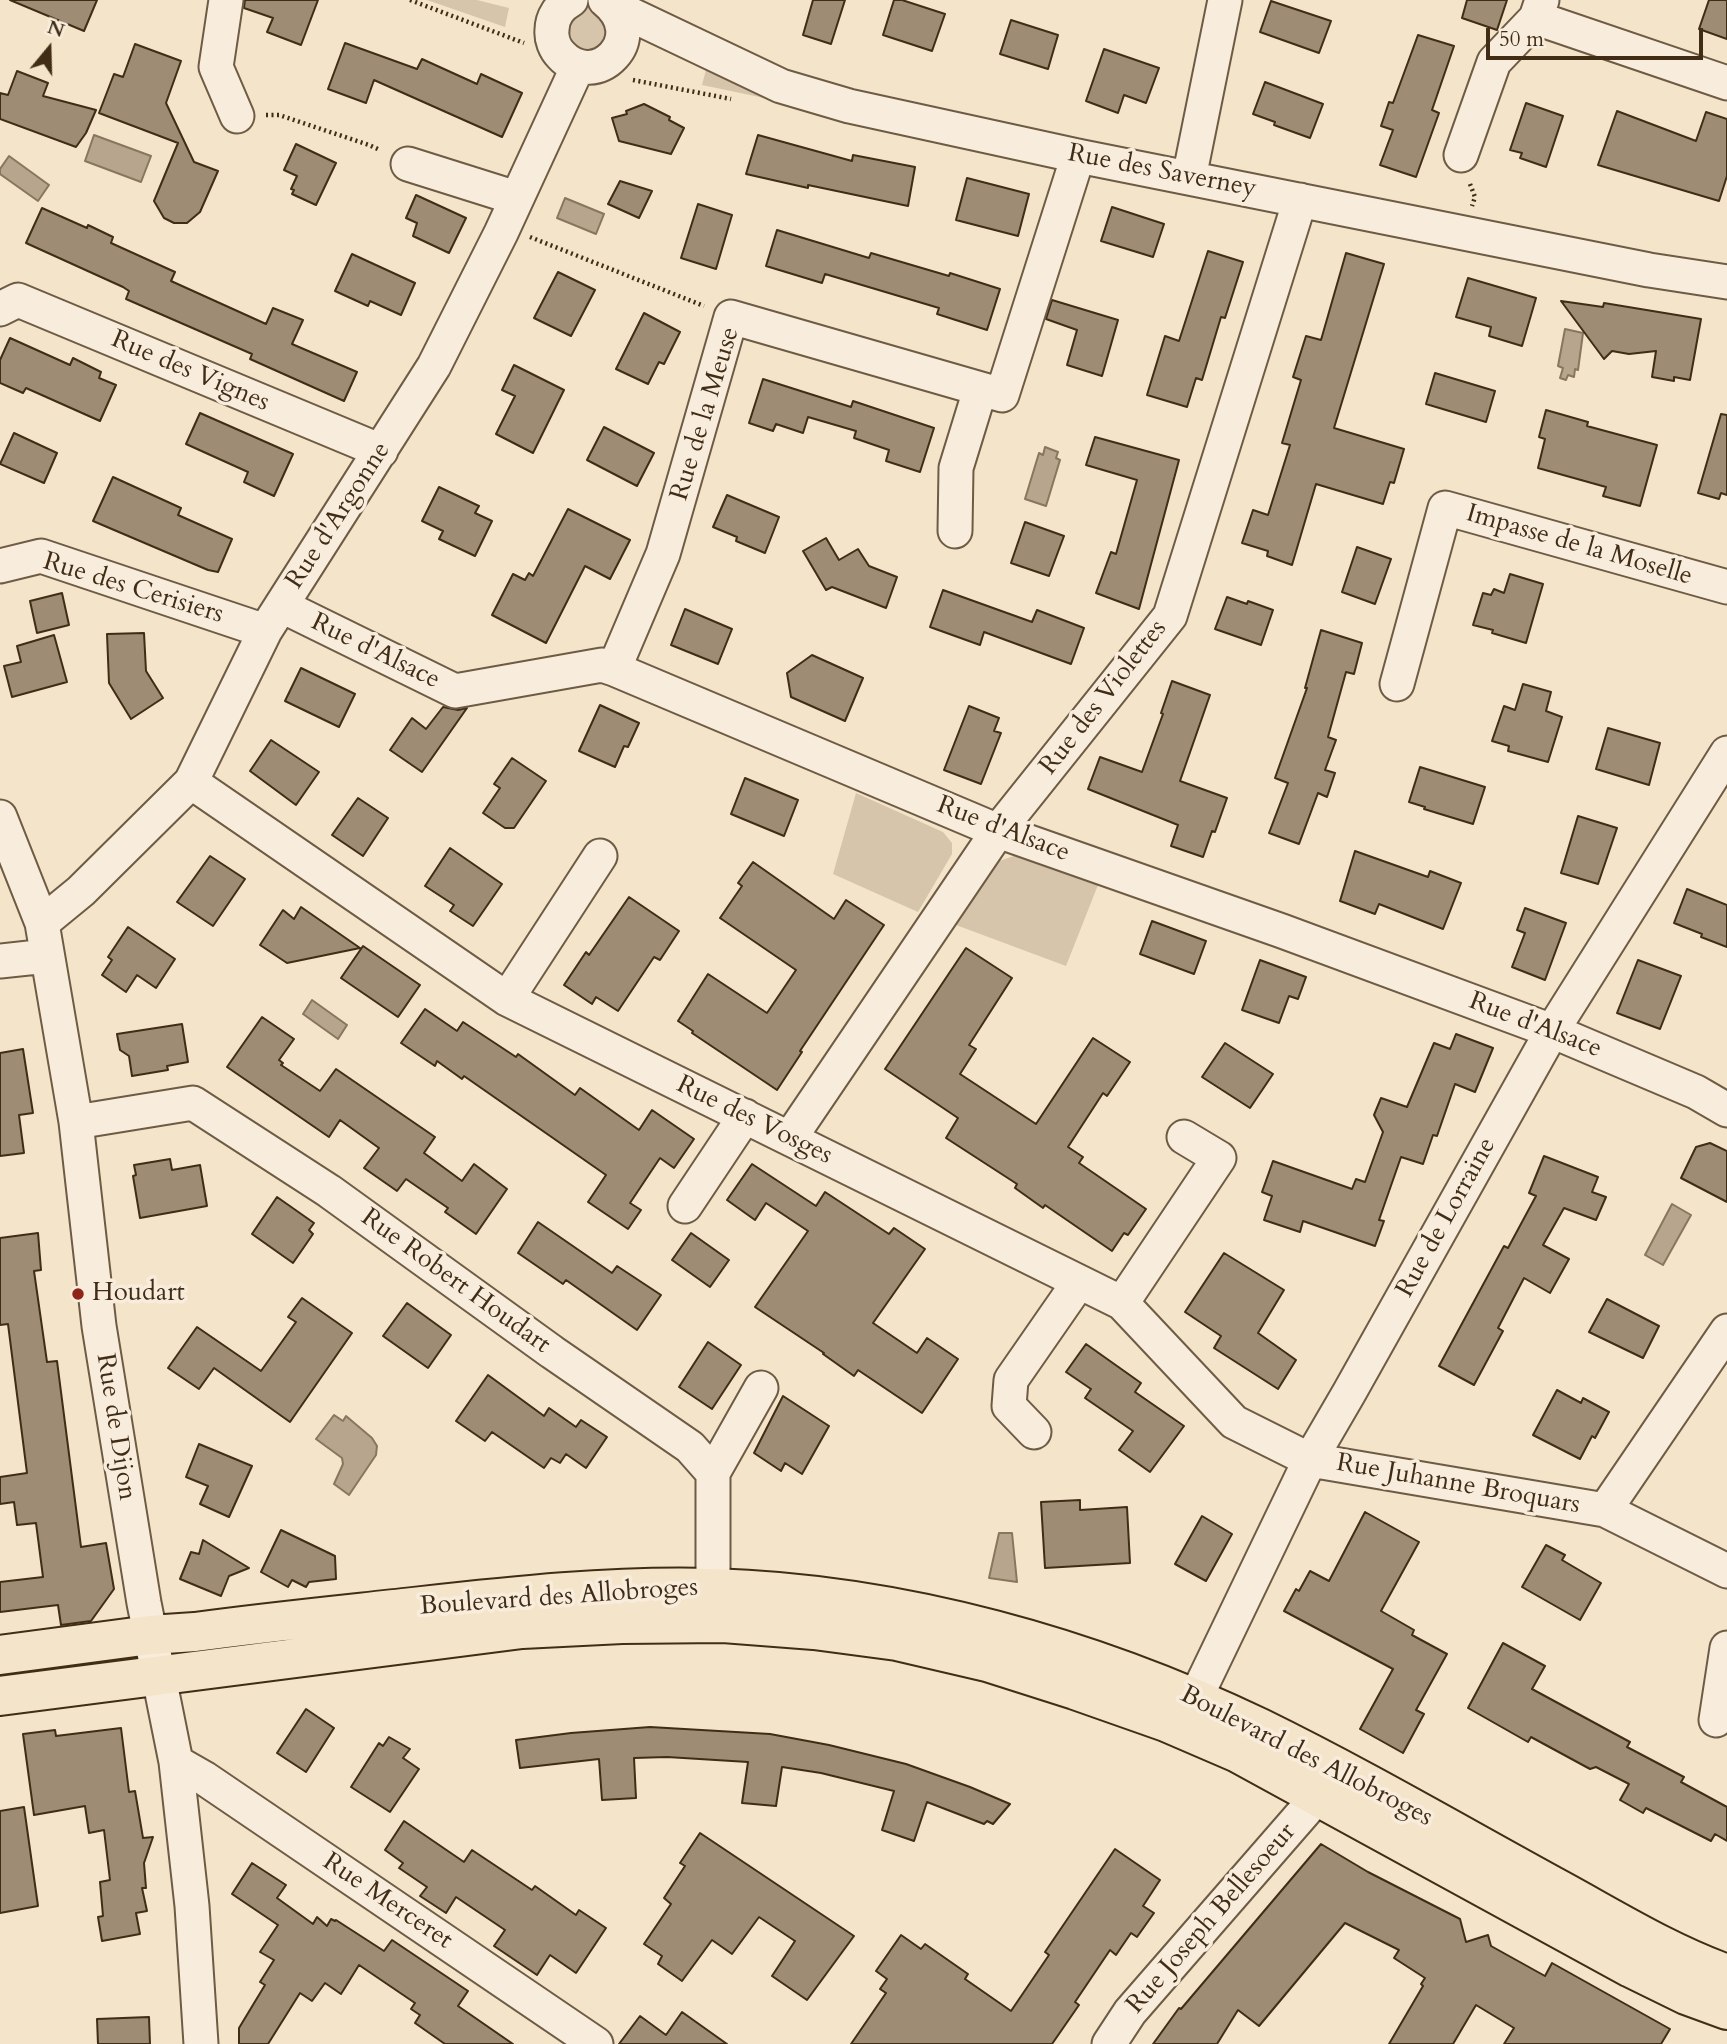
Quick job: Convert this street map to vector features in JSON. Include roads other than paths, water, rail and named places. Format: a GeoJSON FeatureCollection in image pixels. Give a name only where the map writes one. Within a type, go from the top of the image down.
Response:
{"type":"FeatureCollection","features":[{"type":"Feature","properties":{"kind":"main road","name":"Boulevard des Allobroges"},"geometry":{"type":"LineString","coordinates":[[0,1655],[150,1635],[519,1595],[617,1589],[713,1588],[816,1596],[904,1609],[984,1628],[1096,1661],[1195,1699],[1328,1763],[1646,1938],[1727,1974]]}},
{"type":"Feature","properties":{"kind":"main road","name":"Boulevard des Allobroges"},"geometry":{"type":"LineString","coordinates":[[0,1696],[522,1629],[723,1623],[814,1630],[897,1641],[988,1662],[1178,1727],[1238,1754],[1318,1796],[1632,1968],[1686,1995],[1727,2010]]}},
{"type":"Feature","properties":{"kind":"street"},"geometry":{"type":"LineString","coordinates":[[226,0],[216,67],[237,116]]}},
{"type":"Feature","properties":{"kind":"street"},"geometry":{"type":"LineString","coordinates":[[1189,178],[1225,0]]}},
{"type":"Feature","properties":{"kind":"street"},"geometry":{"type":"LineString","coordinates":[[565,1],[556,13],[551,29],[554,45],[571,62],[589,67],[601,65],[611,59],[623,40],[621,17],[610,4]]}},
{"type":"Feature","properties":{"kind":"street","name":"Rue des Saverney"},"geometry":{"type":"LineString","coordinates":[[610,4],[781,86],[849,107],[1462,233],[1649,270],[1727,282]]}},
{"type":"Feature","properties":{"kind":"street"},"geometry":{"type":"LineString","coordinates":[[1461,155],[1494,62],[1539,9],[1727,83]]}},
{"type":"Feature","properties":{"kind":"street","name":"Rue d'Argonne"},"geometry":{"type":"LineString","coordinates":[[42,923],[80,891],[191,782],[274,618],[434,366],[510,212],[571,62]]}},
{"type":"Feature","properties":{"kind":"street"},"geometry":{"type":"LineString","coordinates":[[955,531],[956,468],[980,390],[1002,395],[1077,156]]}},
{"type":"Feature","properties":{"kind":"street"},"geometry":{"type":"LineString","coordinates":[[408,164],[510,212]]}},
{"type":"Feature","properties":{"kind":"street","name":"Rue des Violettes"},"geometry":{"type":"LineString","coordinates":[[790,1138],[998,831],[1170,616],[1300,200]]}},
{"type":"Feature","properties":{"kind":"street","name":"Rue des Vignes"},"geometry":{"type":"LineString","coordinates":[[0,309],[18,300],[381,451]]}},
{"type":"Feature","properties":{"kind":"street","name":"Rue de la Meuse"},"geometry":{"type":"LineString","coordinates":[[614,668],[663,554],[731,317],[980,390]]}},
{"type":"Feature","properties":{"kind":"street","name":"Impasse de la Moselle"},"geometry":{"type":"LineString","coordinates":[[1397,684],[1445,508],[1727,587]]}},
{"type":"Feature","properties":{"kind":"street","name":"Rue des Cerisiers"},"geometry":{"type":"LineString","coordinates":[[0,566],[41,556],[274,618]]}},
{"type":"Feature","properties":{"kind":"street","name":"Rue d'Alsace"},"geometry":{"type":"LineString","coordinates":[[274,618],[455,691],[602,665],[614,668],[998,831],[1282,930],[1552,1031],[1696,1091],[1727,1110]]}},
{"type":"Feature","properties":{"kind":"street","name":"Rue de Lorraine"},"geometry":{"type":"LineString","coordinates":[[1195,1699],[1310,1460],[1552,1031],[1727,753]]}},
{"type":"Feature","properties":{"kind":"street","name":"Rue des Vosges"},"geometry":{"type":"LineString","coordinates":[[191,782],[507,999],[1122,1303],[1234,1422],[1310,1460]]}},
{"type":"Feature","properties":{"kind":"street","name":"Rue de Dijon"},"geometry":{"type":"LineString","coordinates":[[0,817],[42,923],[76,1122],[99,1326],[150,1635],[176,1762],[192,1906],[201,2044]]}},
{"type":"Feature","properties":{"kind":"street"},"geometry":{"type":"LineString","coordinates":[[507,999],[600,856]]}},
{"type":"Feature","properties":{"kind":"street"},"geometry":{"type":"LineString","coordinates":[[0,961],[47,956]]}},
{"type":"Feature","properties":{"kind":"street","name":"Rue Robert Houdart"},"geometry":{"type":"LineString","coordinates":[[76,1122],[193,1103],[329,1191],[552,1352],[690,1447],[713,1473]]}},
{"type":"Feature","properties":{"kind":"street"},"geometry":{"type":"LineString","coordinates":[[685,1206],[745,1116]]}},
{"type":"Feature","properties":{"kind":"street"},"geometry":{"type":"LineString","coordinates":[[1122,1303],[1219,1158],[1184,1137]]}},
{"type":"Feature","properties":{"kind":"street"},"geometry":{"type":"LineString","coordinates":[[1034,1432],[1009,1406],[1011,1380],[1079,1282]]}},
{"type":"Feature","properties":{"kind":"street","name":"Rue Juhanne Broquars"},"geometry":{"type":"LineString","coordinates":[[1605,1510],[1727,1331]]}},
{"type":"Feature","properties":{"kind":"street"},"geometry":{"type":"LineString","coordinates":[[713,1588],[713,1473],[761,1388]]}},
{"type":"Feature","properties":{"kind":"street","name":"Rue Juhanne Broquars"},"geometry":{"type":"LineString","coordinates":[[1310,1460],[1605,1510],[1727,1571]]}},
{"type":"Feature","properties":{"kind":"street"},"geometry":{"type":"LineString","coordinates":[[1716,1720],[1727,1648]]}},
{"type":"Feature","properties":{"kind":"street","name":"Rue Merceret"},"geometry":{"type":"LineString","coordinates":[[176,1762],[204,1778],[596,2044]]}},
{"type":"Feature","properties":{"kind":"street","name":"Rue Joseph Bellesoeur"},"geometry":{"type":"LineString","coordinates":[[1109,2044],[1130,2012],[1318,1796]]}},
{"type":"Feature","properties":{"kind":"place","name":"Houdart"},"geometry":{"type":"Point","coordinates":[78,1294]}}]}
